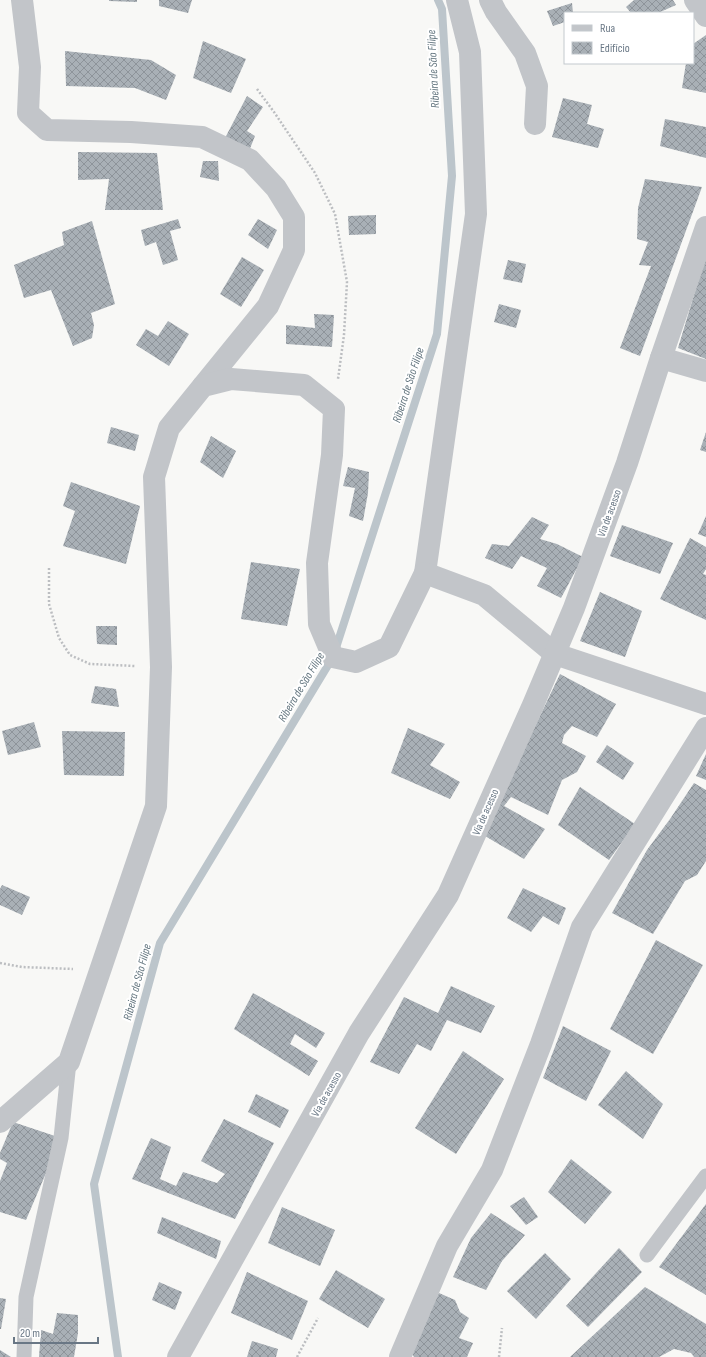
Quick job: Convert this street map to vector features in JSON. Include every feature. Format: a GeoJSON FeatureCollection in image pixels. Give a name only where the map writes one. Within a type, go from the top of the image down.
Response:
{"type":"FeatureCollection","features":[{"type":"Feature","properties":{"kind":"street"},"geometry":{"type":"LineString","coordinates":[[0,1122],[69,1062],[156,806],[161,667],[154,477],[169,428],[268,306],[294,250],[294,217],[276,188],[250,160],[202,137],[131,132],[47,130],[28,113],[30,66],[22,0]]}},
{"type":"Feature","properties":{"kind":"street"},"geometry":{"type":"LineString","coordinates":[[203,386],[231,379],[304,385],[334,409],[332,455],[317,563],[318,624],[334,657],[356,662],[389,647],[425,573],[476,214],[470,52],[457,0]]}},
{"type":"Feature","properties":{"kind":"street"},"geometry":{"type":"LineString","coordinates":[[490,0],[496,12],[526,53],[538,86],[535,124]]}},
{"type":"Feature","properties":{"kind":"street"},"geometry":{"type":"LineString","coordinates":[[695,0],[706,16]]}},
{"type":"Feature","properties":{"kind":"street","name":"Via de acesso"},"geometry":{"type":"LineString","coordinates":[[178,1357],[359,1033],[448,895],[533,705],[574,608],[628,463],[661,358],[706,227]]}},
{"type":"Feature","properties":{"kind":"street"},"geometry":{"type":"LineString","coordinates":[[661,358],[706,371]]}},
{"type":"Feature","properties":{"kind":"street"},"geometry":{"type":"LineString","coordinates":[[425,573],[484,595],[555,654],[706,704]]}},
{"type":"Feature","properties":{"kind":"street"},"geometry":{"type":"LineString","coordinates":[[400,1357],[447,1246],[492,1170],[541,1044],[582,927],[706,728]]}},
{"type":"Feature","properties":{"kind":"lane"},"geometry":{"type":"LineString","coordinates":[[24,1357],[26,1297],[61,1138],[69,1062]]}},
{"type":"Feature","properties":{"kind":"lane"},"geometry":{"type":"LineString","coordinates":[[647,1255],[706,1176]]}},
{"type":"Feature","properties":{"kind":"path"},"geometry":{"type":"LineString","coordinates":[[257,89],[315,173],[335,214],[347,282],[344,335],[334,409]]}},
{"type":"Feature","properties":{"kind":"path"},"geometry":{"type":"LineString","coordinates":[[49,568],[50,604],[59,638],[70,655],[90,664],[161,667]]}},
{"type":"Feature","properties":{"kind":"path"},"geometry":{"type":"LineString","coordinates":[[0,963],[22,968],[100,970]]}},
{"type":"Feature","properties":{"kind":"path"},"geometry":{"type":"LineString","coordinates":[[297,1357],[318,1318]]}},
{"type":"Feature","properties":{"kind":"path"},"geometry":{"type":"LineString","coordinates":[[499,1357],[502,1328]]}},
{"type":"Feature","properties":{"kind":"building"},"geometry":{"type":"Polygon","coordinates":[[[137,0],[137,2],[109,1],[137,0]]]}},
{"type":"Feature","properties":{"kind":"building"},"geometry":{"type":"Polygon","coordinates":[[[159,0],[192,0],[188,13],[159,6],[159,0]]]}},
{"type":"Feature","properties":{"kind":"building"},"geometry":{"type":"Polygon","coordinates":[[[634,0],[673,0],[676,5],[660,12],[630,12],[626,7],[634,0]]]}},
{"type":"Feature","properties":{"kind":"building"},"geometry":{"type":"Polygon","coordinates":[[[572,3],[573,12],[564,12],[564,22],[553,26],[547,11],[572,3]]]}},
{"type":"Feature","properties":{"kind":"building"},"geometry":{"type":"Polygon","coordinates":[[[706,35],[706,93],[682,88],[686,64],[694,64],[694,43],[706,35]]]}},
{"type":"Feature","properties":{"kind":"building"},"geometry":{"type":"Polygon","coordinates":[[[203,41],[246,59],[231,93],[193,78],[203,41]]]}},
{"type":"Feature","properties":{"kind":"building"},"geometry":{"type":"Polygon","coordinates":[[[65,51],[151,60],[176,75],[166,100],[135,88],[66,86],[65,51]]]}},
{"type":"Feature","properties":{"kind":"building"},"geometry":{"type":"Polygon","coordinates":[[[247,96],[263,107],[247,131],[255,136],[249,151],[225,138],[247,96]]]}},
{"type":"Feature","properties":{"kind":"building"},"geometry":{"type":"Polygon","coordinates":[[[563,98],[592,105],[587,124],[604,129],[598,148],[552,137],[563,98]]]}},
{"type":"Feature","properties":{"kind":"building"},"geometry":{"type":"Polygon","coordinates":[[[665,119],[706,127],[706,158],[660,146],[665,119]]]}},
{"type":"Feature","properties":{"kind":"building"},"geometry":{"type":"Polygon","coordinates":[[[78,152],[157,153],[163,210],[105,210],[109,179],[78,180],[78,152]]]}},
{"type":"Feature","properties":{"kind":"building"},"geometry":{"type":"Polygon","coordinates":[[[203,161],[218,161],[219,181],[200,177],[203,161]]]}},
{"type":"Feature","properties":{"kind":"building"},"geometry":{"type":"Polygon","coordinates":[[[645,179],[702,187],[640,356],[620,348],[651,266],[639,265],[648,242],[637,239],[638,208],[645,179]]]}},
{"type":"Feature","properties":{"kind":"building"},"geometry":{"type":"Polygon","coordinates":[[[376,215],[376,234],[349,235],[348,216],[376,215]]]}},
{"type":"Feature","properties":{"kind":"building"},"geometry":{"type":"Polygon","coordinates":[[[178,219],[181,228],[170,231],[178,260],[163,265],[156,242],[145,246],[141,230],[178,219]]]}},
{"type":"Feature","properties":{"kind":"building"},"geometry":{"type":"Polygon","coordinates":[[[258,219],[277,230],[268,249],[248,235],[258,219]]]}},
{"type":"Feature","properties":{"kind":"building"},"geometry":{"type":"Polygon","coordinates":[[[92,221],[115,304],[91,313],[94,325],[92,338],[73,346],[51,290],[24,298],[14,265],[64,245],[62,232],[92,221]]]}},
{"type":"Feature","properties":{"kind":"building"},"geometry":{"type":"Polygon","coordinates":[[[706,255],[706,359],[678,348],[706,255]]]}},
{"type":"Feature","properties":{"kind":"building"},"geometry":{"type":"Polygon","coordinates":[[[242,257],[264,270],[241,307],[220,294],[242,257]]]}},
{"type":"Feature","properties":{"kind":"building"},"geometry":{"type":"Polygon","coordinates":[[[508,260],[526,264],[522,283],[503,279],[508,260]]]}},
{"type":"Feature","properties":{"kind":"building"},"geometry":{"type":"Polygon","coordinates":[[[499,304],[521,310],[516,328],[494,322],[499,304]]]}},
{"type":"Feature","properties":{"kind":"building"},"geometry":{"type":"Polygon","coordinates":[[[314,314],[334,315],[332,347],[286,344],[286,325],[315,328],[314,314]]]}},
{"type":"Feature","properties":{"kind":"building"},"geometry":{"type":"Polygon","coordinates":[[[168,321],[189,334],[169,366],[136,345],[146,329],[158,336],[168,321]]]}},
{"type":"Feature","properties":{"kind":"building"},"geometry":{"type":"Polygon","coordinates":[[[111,427],[139,435],[135,451],[107,443],[111,427]]]}},
{"type":"Feature","properties":{"kind":"building"},"geometry":{"type":"Polygon","coordinates":[[[706,432],[706,452],[700,450],[706,432]]]}},
{"type":"Feature","properties":{"kind":"building"},"geometry":{"type":"Polygon","coordinates":[[[211,436],[236,451],[223,478],[200,462],[211,436]]]}},
{"type":"Feature","properties":{"kind":"building"},"geometry":{"type":"Polygon","coordinates":[[[348,467],[369,472],[368,493],[363,521],[349,516],[355,488],[343,486],[348,467]]]}},
{"type":"Feature","properties":{"kind":"building"},"geometry":{"type":"Polygon","coordinates":[[[71,482],[140,506],[126,564],[63,546],[75,511],[63,506],[71,482]]]}},
{"type":"Feature","properties":{"kind":"building"},"geometry":{"type":"Polygon","coordinates":[[[706,516],[706,537],[698,534],[706,516]]]}},
{"type":"Feature","properties":{"kind":"building"},"geometry":{"type":"Polygon","coordinates":[[[532,517],[549,525],[540,539],[557,544],[583,557],[561,598],[537,586],[547,568],[521,556],[512,569],[485,558],[492,544],[509,546],[532,517]]]}},
{"type":"Feature","properties":{"kind":"building"},"geometry":{"type":"Polygon","coordinates":[[[622,525],[673,543],[660,574],[610,556],[622,525]]]}},
{"type":"Feature","properties":{"kind":"building"},"geometry":{"type":"Polygon","coordinates":[[[690,538],[706,547],[706,569],[703,574],[706,575],[706,620],[660,599],[690,538]]]}},
{"type":"Feature","properties":{"kind":"building"},"geometry":{"type":"Polygon","coordinates":[[[251,562],[300,569],[287,626],[241,619],[251,562]]]}},
{"type":"Feature","properties":{"kind":"building"},"geometry":{"type":"Polygon","coordinates":[[[600,592],[642,611],[625,657],[580,641],[600,592]]]}},
{"type":"Feature","properties":{"kind":"building"},"geometry":{"type":"Polygon","coordinates":[[[96,626],[117,626],[117,645],[97,644],[96,626]]]}},
{"type":"Feature","properties":{"kind":"building"},"geometry":{"type":"Polygon","coordinates":[[[560,674],[616,704],[597,737],[572,726],[564,735],[562,743],[586,756],[577,772],[562,780],[548,815],[511,797],[504,806],[545,829],[524,859],[485,836],[507,785],[560,674]]]}},
{"type":"Feature","properties":{"kind":"building"},"geometry":{"type":"Polygon","coordinates":[[[95,686],[116,689],[119,707],[91,703],[95,686]]]}},
{"type":"Feature","properties":{"kind":"building"},"geometry":{"type":"Polygon","coordinates":[[[34,722],[41,747],[8,755],[2,731],[34,722]]]}},
{"type":"Feature","properties":{"kind":"building"},"geometry":{"type":"Polygon","coordinates":[[[408,728],[445,744],[430,765],[460,782],[450,799],[391,773],[408,728]]]}},
{"type":"Feature","properties":{"kind":"building"},"geometry":{"type":"Polygon","coordinates":[[[62,731],[125,732],[124,776],[64,775],[62,731]]]}},
{"type":"Feature","properties":{"kind":"building"},"geometry":{"type":"Polygon","coordinates":[[[607,745],[634,763],[623,780],[596,762],[607,745]]]}},
{"type":"Feature","properties":{"kind":"building"},"geometry":{"type":"Polygon","coordinates":[[[706,754],[706,780],[696,776],[706,754]]]}},
{"type":"Feature","properties":{"kind":"building"},"geometry":{"type":"Polygon","coordinates":[[[694,783],[706,790],[706,861],[697,875],[685,881],[653,934],[612,913],[647,850],[694,783]]]}},
{"type":"Feature","properties":{"kind":"building"},"geometry":{"type":"Polygon","coordinates":[[[580,787],[635,824],[609,860],[558,825],[580,787]]]}},
{"type":"Feature","properties":{"kind":"building"},"geometry":{"type":"Polygon","coordinates":[[[2,885],[30,897],[22,915],[0,905],[0,889],[2,885]]]}},
{"type":"Feature","properties":{"kind":"building"},"geometry":{"type":"Polygon","coordinates":[[[523,888],[566,908],[559,925],[543,916],[531,932],[507,918],[523,888]]]}},
{"type":"Feature","properties":{"kind":"building"},"geometry":{"type":"Polygon","coordinates":[[[656,940],[703,965],[653,1054],[610,1029],[656,940]]]}},
{"type":"Feature","properties":{"kind":"building"},"geometry":{"type":"Polygon","coordinates":[[[451,986],[495,1006],[481,1033],[447,1020],[431,1051],[417,1044],[399,1074],[370,1062],[404,997],[438,1013],[451,986]]]}},
{"type":"Feature","properties":{"kind":"building"},"geometry":{"type":"Polygon","coordinates":[[[253,993],[325,1033],[316,1048],[295,1034],[290,1044],[318,1061],[309,1076],[234,1029],[253,993]]]}},
{"type":"Feature","properties":{"kind":"building"},"geometry":{"type":"Polygon","coordinates":[[[563,1026],[611,1051],[586,1101],[543,1078],[563,1026]]]}},
{"type":"Feature","properties":{"kind":"building"},"geometry":{"type":"Polygon","coordinates":[[[463,1051],[504,1079],[456,1154],[415,1128],[463,1051]]]}},
{"type":"Feature","properties":{"kind":"building"},"geometry":{"type":"Polygon","coordinates":[[[626,1071],[663,1104],[643,1139],[598,1105],[626,1071]]]}},
{"type":"Feature","properties":{"kind":"building"},"geometry":{"type":"Polygon","coordinates":[[[256,1094],[289,1110],[280,1128],[248,1112],[256,1094]]]}},
{"type":"Feature","properties":{"kind":"building"},"geometry":{"type":"Polygon","coordinates":[[[224,1119],[274,1143],[235,1219],[132,1179],[151,1138],[171,1147],[160,1179],[176,1186],[183,1172],[217,1183],[225,1174],[201,1161],[224,1119]]]}},
{"type":"Feature","properties":{"kind":"building"},"geometry":{"type":"Polygon","coordinates":[[[13,1122],[61,1138],[26,1220],[0,1212],[0,1181],[7,1163],[0,1159],[0,1153],[13,1122]]]}},
{"type":"Feature","properties":{"kind":"building"},"geometry":{"type":"Polygon","coordinates":[[[571,1159],[612,1192],[585,1224],[548,1192],[571,1159]]]}},
{"type":"Feature","properties":{"kind":"building"},"geometry":{"type":"Polygon","coordinates":[[[524,1197],[538,1217],[526,1225],[510,1206],[524,1197]]]}},
{"type":"Feature","properties":{"kind":"building"},"geometry":{"type":"Polygon","coordinates":[[[706,1204],[706,1295],[659,1267],[706,1204]]]}},
{"type":"Feature","properties":{"kind":"building"},"geometry":{"type":"Polygon","coordinates":[[[282,1207],[335,1230],[320,1266],[268,1243],[282,1207]]]}},
{"type":"Feature","properties":{"kind":"building"},"geometry":{"type":"Polygon","coordinates":[[[491,1213],[525,1235],[502,1261],[486,1290],[453,1277],[471,1238],[491,1213]]]}},
{"type":"Feature","properties":{"kind":"building"},"geometry":{"type":"Polygon","coordinates":[[[162,1217],[221,1241],[216,1259],[157,1233],[162,1217]]]}},
{"type":"Feature","properties":{"kind":"building"},"geometry":{"type":"Polygon","coordinates":[[[619,1248],[642,1272],[588,1327],[566,1306],[619,1248]]]}},
{"type":"Feature","properties":{"kind":"building"},"geometry":{"type":"Polygon","coordinates":[[[545,1253],[571,1279],[536,1319],[507,1291],[545,1253]]]}},
{"type":"Feature","properties":{"kind":"building"},"geometry":{"type":"Polygon","coordinates":[[[336,1270],[385,1299],[368,1328],[319,1299],[336,1270]]]}},
{"type":"Feature","properties":{"kind":"building"},"geometry":{"type":"Polygon","coordinates":[[[247,1272],[308,1301],[292,1340],[231,1313],[247,1272]]]}},
{"type":"Feature","properties":{"kind":"building"},"geometry":{"type":"Polygon","coordinates":[[[159,1282],[182,1292],[175,1310],[152,1300],[159,1282]]]}},
{"type":"Feature","properties":{"kind":"building"},"geometry":{"type":"Polygon","coordinates":[[[645,1287],[706,1324],[706,1357],[694,1357],[691,1353],[674,1349],[659,1357],[570,1357],[645,1287]]]}},
{"type":"Feature","properties":{"kind":"building"},"geometry":{"type":"Polygon","coordinates":[[[439,1293],[455,1300],[460,1312],[469,1318],[459,1338],[473,1343],[467,1357],[414,1357],[409,1350],[439,1293]]]}},
{"type":"Feature","properties":{"kind":"building"},"geometry":{"type":"Polygon","coordinates":[[[0,1298],[6,1299],[1,1329],[0,1329],[0,1298]]]}},
{"type":"Feature","properties":{"kind":"building"},"geometry":{"type":"Polygon","coordinates":[[[57,1313],[78,1315],[78,1333],[74,1357],[39,1357],[41,1330],[53,1334],[57,1313]]]}},
{"type":"Feature","properties":{"kind":"building"},"geometry":{"type":"Polygon","coordinates":[[[252,1341],[278,1349],[276,1357],[247,1357],[252,1341]]]}},
{"type":"Feature","properties":{"kind":"building"},"geometry":{"type":"Polygon","coordinates":[[[0,1350],[11,1357],[0,1357],[0,1350]]]}},
{"type":"Feature","properties":{"kind":"waterway","name":"Ribeira de São Filipe"},"geometry":{"type":"LineString","coordinates":[[118,1357],[94,1184],[160,943],[333,657],[437,334],[452,176],[442,9],[438,0]]}}]}
